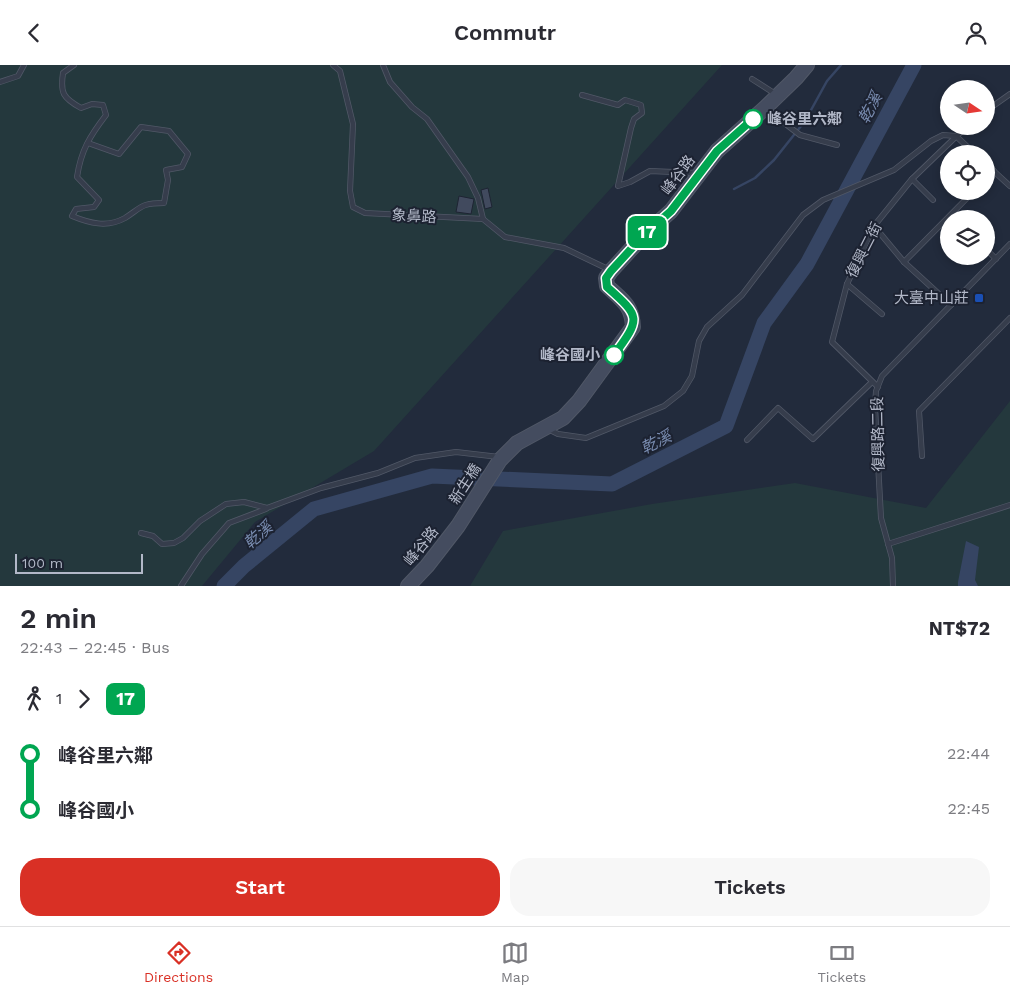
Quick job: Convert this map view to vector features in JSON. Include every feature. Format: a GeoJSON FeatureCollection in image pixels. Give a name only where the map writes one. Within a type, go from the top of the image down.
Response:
{"type":"FeatureCollection","features":[{"type":"Feature","properties":{"kind":"street","name":"峰谷路"},"geometry":{"type":"LineString","coordinates":[[611,271],[643,236],[671,211],[717,151],[765,109],[807,65]]}},
{"type":"Feature","properties":{"kind":"street"},"geometry":{"type":"LineString","coordinates":[[502,459],[517,443],[563,417],[579,401],[633,327],[633,315],[629,306],[607,287],[606,278],[611,271]]}},
{"type":"Feature","properties":{"kind":"street","name":"新生橋"},"geometry":{"type":"LineString","coordinates":[[458,526],[502,459]]}},
{"type":"Feature","properties":{"kind":"street","name":"峰谷路"},"geometry":{"type":"LineString","coordinates":[[408,586],[427,566],[458,526]]}},
{"type":"Feature","properties":{"kind":"lane"},"geometry":{"type":"LineString","coordinates":[[0,82],[18,76],[24,65]]}},
{"type":"Feature","properties":{"kind":"lane"},"geometry":{"type":"LineString","coordinates":[[74,65],[63,73],[61,88],[67,101],[81,108],[92,104],[103,105],[106,115],[88,143],[80,158],[78,177],[98,200],[94,207],[76,209],[72,216],[88,222],[104,224],[123,219],[138,207],[149,203],[164,203],[168,180],[166,170],[182,167],[188,154],[169,131],[141,127],[119,154],[88,143]]}},
{"type":"Feature","properties":{"kind":"lane","name":"象鼻路"},"geometry":{"type":"LineString","coordinates":[[333,65],[340,71],[353,124],[350,191],[353,207],[365,213],[483,219]]}},
{"type":"Feature","properties":{"kind":"lane"},"geometry":{"type":"LineString","coordinates":[[383,65],[390,82],[412,107],[427,119],[468,177],[478,198],[483,219],[505,237],[564,247],[611,271]]}},
{"type":"Feature","properties":{"kind":"lane"},"geometry":{"type":"LineString","coordinates":[[752,79],[778,95]]}},
{"type":"Feature","properties":{"kind":"lane"},"geometry":{"type":"LineString","coordinates":[[582,95],[618,105],[625,100],[641,105],[642,113],[634,119],[618,186],[650,171],[700,173]]}},
{"type":"Feature","properties":{"kind":"lane"},"geometry":{"type":"LineString","coordinates":[[995,105],[1010,95]]}},
{"type":"Feature","properties":{"kind":"lane"},"geometry":{"type":"LineString","coordinates":[[765,109],[800,135],[838,145]]}},
{"type":"Feature","properties":{"kind":"lane"},"geometry":{"type":"LineString","coordinates":[[545,428],[558,434],[586,438],[664,406],[683,391],[692,376],[699,341],[707,327],[742,295],[803,215],[823,199],[894,170],[931,141],[942,135],[956,136],[966,145]]}},
{"type":"Feature","properties":{"kind":"lane","name":"復興二街"},"geometry":{"type":"LineString","coordinates":[[878,387],[832,342],[847,284],[874,226],[912,179],[956,136]]}},
{"type":"Feature","properties":{"kind":"lane"},"geometry":{"type":"LineString","coordinates":[[995,172],[1010,186]]}},
{"type":"Feature","properties":{"kind":"lane"},"geometry":{"type":"LineString","coordinates":[[912,179],[933,200]]}},
{"type":"Feature","properties":{"kind":"lane"},"geometry":{"type":"LineString","coordinates":[[904,262],[965,200]]}},
{"type":"Feature","properties":{"kind":"lane"},"geometry":{"type":"LineString","coordinates":[[874,226],[904,262],[951,305]]}},
{"type":"Feature","properties":{"kind":"lane","name":"復興路二段"},"geometry":{"type":"LineString","coordinates":[[893,586],[892,558],[881,518],[875,407],[878,387],[882,376],[1010,244]]}},
{"type":"Feature","properties":{"kind":"lane"},"geometry":{"type":"LineString","coordinates":[[847,284],[882,314]]}},
{"type":"Feature","properties":{"kind":"lane"},"geometry":{"type":"LineString","coordinates":[[922,456],[919,411],[1010,318]]}},
{"type":"Feature","properties":{"kind":"lane"},"geometry":{"type":"LineString","coordinates":[[747,441],[778,408],[814,439],[872,382]]}},
{"type":"Feature","properties":{"kind":"lane"},"geometry":{"type":"LineString","coordinates":[[181,586],[202,554],[229,523],[322,488],[378,473],[415,458],[456,452],[502,459]]}},
{"type":"Feature","properties":{"kind":"lane"},"geometry":{"type":"LineString","coordinates":[[141,533],[153,537],[162,544],[174,543],[183,538],[200,521],[226,503],[244,502],[267,508]]}},
{"type":"Feature","properties":{"kind":"lane"},"geometry":{"type":"LineString","coordinates":[[888,544],[1010,505]]}},
{"type":"Feature","properties":{"kind":"green space"},"geometry":{"type":"Polygon","coordinates":[[[0,65],[722,65],[374,451],[255,522],[202,586],[0,586],[0,65]]]}},
{"type":"Feature","properties":{"kind":"green space"},"geometry":{"type":"Polygon","coordinates":[[[1010,401],[1010,586],[470,586],[503,531],[652,504],[795,483],[926,508],[1010,401]]]}},
{"type":"Feature","properties":{"kind":"water"},"geometry":{"type":"Polygon","coordinates":[[[966,541],[979,547],[975,580],[978,586],[958,586],[966,541]]]}},
{"type":"Feature","properties":{"kind":"building"},"geometry":{"type":"Polygon","coordinates":[[[488,188],[492,207],[485,209],[481,190],[488,188]]]}},
{"type":"Feature","properties":{"kind":"building"},"geometry":{"type":"Polygon","coordinates":[[[459,196],[474,199],[471,214],[456,212],[459,196]]]}},
{"type":"Feature","properties":{"kind":"waterway"},"geometry":{"type":"LineString","coordinates":[[734,189],[755,178],[774,160],[805,121],[827,81],[841,65]]}},
{"type":"Feature","properties":{"kind":"waterway","name":"乾溪"},"geometry":{"type":"LineString","coordinates":[[907,65],[913,66]]}},
{"type":"Feature","properties":{"kind":"waterway","name":"乾溪"},"geometry":{"type":"LineString","coordinates":[[224,586],[244,566],[314,509],[432,476],[612,484],[726,426],[764,323],[807,264],[914,65]]}},
{"type":"Feature","properties":{"kind":"bus line","name":"17"},"geometry":{"type":"LineString","coordinates":[[614,355],[633,327],[633,315],[629,306],[607,287],[606,278],[643,236],[671,211],[717,151],[753,119]]}},
{"type":"Feature","properties":{"kind":"place","name":"峰谷里六鄰"},"geometry":{"type":"Point","coordinates":[753,119]}},
{"type":"Feature","properties":{"kind":"place","name":"大臺中山莊"},"geometry":{"type":"Point","coordinates":[979,298]}},
{"type":"Feature","properties":{"kind":"place","name":"峰谷國小"},"geometry":{"type":"Point","coordinates":[614,355]}}]}
